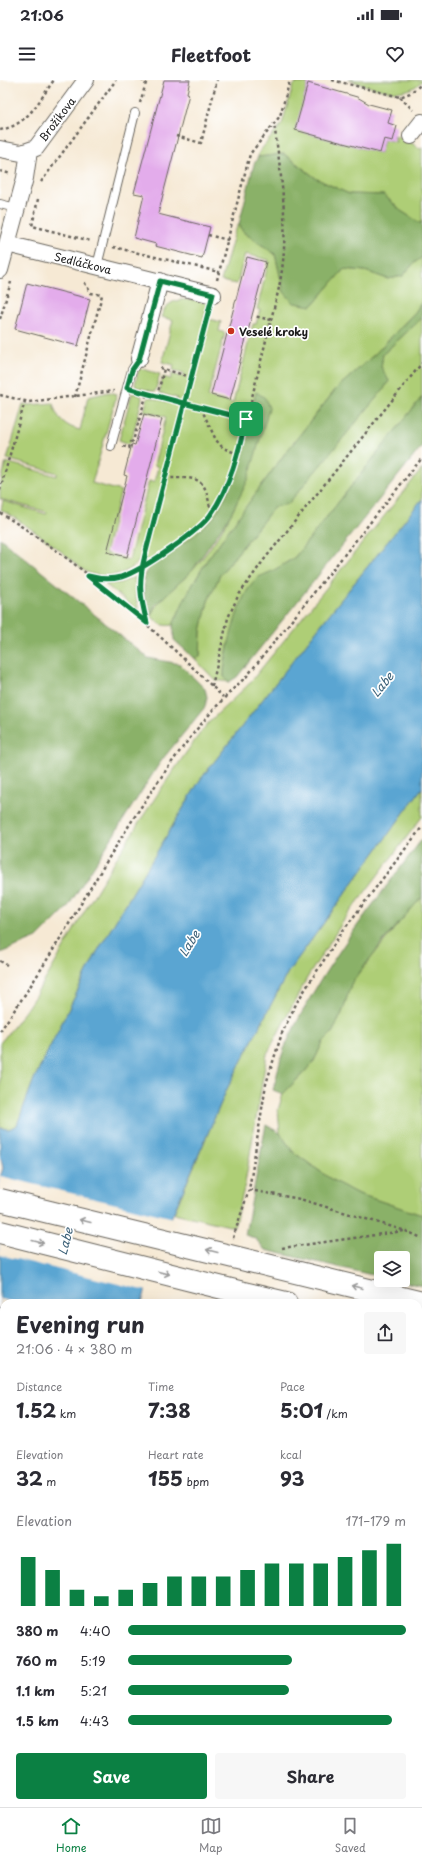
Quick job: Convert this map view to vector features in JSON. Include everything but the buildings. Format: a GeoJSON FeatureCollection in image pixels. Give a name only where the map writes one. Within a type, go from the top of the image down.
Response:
{"type":"FeatureCollection","features":[{"type":"Feature","properties":{"kind":"main road"},"geometry":{"type":"LineString","coordinates":[[0,1200],[406,1299]]}},
{"type":"Feature","properties":{"kind":"main road"},"geometry":{"type":"LineString","coordinates":[[0,1232],[269,1299]]}},
{"type":"Feature","properties":{"kind":"street","name":"Brožíkova"},"geometry":{"type":"LineString","coordinates":[[0,149],[21,153],[29,151],[41,141],[86,80]]}},
{"type":"Feature","properties":{"kind":"street"},"geometry":{"type":"LineString","coordinates":[[411,136],[419,118]]}},
{"type":"Feature","properties":{"kind":"street"},"geometry":{"type":"LineString","coordinates":[[5,276],[7,244],[26,173],[29,151]]}},
{"type":"Feature","properties":{"kind":"street","name":"Sedláčkova"},"geometry":{"type":"LineString","coordinates":[[7,244],[213,294]]}},
{"type":"Feature","properties":{"kind":"street"},"geometry":{"type":"LineString","coordinates":[[139,360],[160,281]]}},
{"type":"Feature","properties":{"kind":"lane"},"geometry":{"type":"LineString","coordinates":[[97,266],[135,113]]}},
{"type":"Feature","properties":{"kind":"lane"},"geometry":{"type":"LineString","coordinates":[[0,204],[16,208]]}},
{"type":"Feature","properties":{"kind":"lane"},"geometry":{"type":"LineString","coordinates":[[111,446],[132,370],[139,360]]}},
{"type":"Feature","properties":{"kind":"path"},"geometry":{"type":"LineString","coordinates":[[0,130],[12,128],[24,122],[54,80]]}},
{"type":"Feature","properties":{"kind":"path"},"geometry":{"type":"LineString","coordinates":[[40,190],[42,182],[116,80]]}},
{"type":"Feature","properties":{"kind":"path"},"geometry":{"type":"LineString","coordinates":[[135,113],[139,110],[147,81],[142,80]]}},
{"type":"Feature","properties":{"kind":"path"},"geometry":{"type":"LineString","coordinates":[[176,136],[201,143],[217,80]]}},
{"type":"Feature","properties":{"kind":"path"},"geometry":{"type":"LineString","coordinates":[[147,623],[139,584],[142,566],[184,403],[250,154],[280,116],[290,80]]}},
{"type":"Feature","properties":{"kind":"path"},"geometry":{"type":"LineString","coordinates":[[334,80],[400,97],[419,118]]}},
{"type":"Feature","properties":{"kind":"path"},"geometry":{"type":"LineString","coordinates":[[400,97],[410,93],[422,84]]}},
{"type":"Feature","properties":{"kind":"path"},"geometry":{"type":"LineString","coordinates":[[88,576],[101,579],[120,577],[133,573],[193,532],[211,515],[238,454],[281,280],[284,237],[282,194],[274,124]]}},
{"type":"Feature","properties":{"kind":"path"},"geometry":{"type":"LineString","coordinates":[[26,173],[42,182]]}},
{"type":"Feature","properties":{"kind":"path"},"geometry":{"type":"LineString","coordinates":[[38,197],[32,226],[219,272]]}},
{"type":"Feature","properties":{"kind":"path"},"geometry":{"type":"LineString","coordinates":[[208,235],[228,240]]}},
{"type":"Feature","properties":{"kind":"path"},"geometry":{"type":"LineString","coordinates":[[75,397],[102,296],[91,293],[80,274]]}},
{"type":"Feature","properties":{"kind":"path"},"geometry":{"type":"LineString","coordinates":[[0,319],[5,276]]}},
{"type":"Feature","properties":{"kind":"path"},"geometry":{"type":"LineString","coordinates":[[254,316],[271,320]]}},
{"type":"Feature","properties":{"kind":"path"},"geometry":{"type":"LineString","coordinates":[[212,686],[228,618],[238,596],[268,554],[422,363]]}},
{"type":"Feature","properties":{"kind":"path"},"geometry":{"type":"LineString","coordinates":[[157,396],[162,369],[191,377]]}},
{"type":"Feature","properties":{"kind":"path"},"geometry":{"type":"LineString","coordinates":[[127,388],[246,419]]}},
{"type":"Feature","properties":{"kind":"path"},"geometry":{"type":"LineString","coordinates":[[0,395],[25,401],[75,397],[111,390],[118,392]]}},
{"type":"Feature","properties":{"kind":"path"},"geometry":{"type":"LineString","coordinates":[[129,448],[131,442],[134,441],[147,393]]}},
{"type":"Feature","properties":{"kind":"path"},"geometry":{"type":"LineString","coordinates":[[0,490],[25,401]]}},
{"type":"Feature","properties":{"kind":"path"},"geometry":{"type":"LineString","coordinates":[[201,408],[216,440],[223,448],[238,454]]}},
{"type":"Feature","properties":{"kind":"path"},"geometry":{"type":"LineString","coordinates":[[0,1031],[38,976],[134,817],[196,729],[223,697],[247,676],[422,458]]}},
{"type":"Feature","properties":{"kind":"path"},"geometry":{"type":"LineString","coordinates":[[165,478],[185,477],[200,482],[208,494],[211,515]]}},
{"type":"Feature","properties":{"kind":"path"},"geometry":{"type":"LineString","coordinates":[[0,513],[25,528],[147,623],[223,697]]}},
{"type":"Feature","properties":{"kind":"path"},"geometry":{"type":"LineString","coordinates":[[145,555],[151,560]]}},
{"type":"Feature","properties":{"kind":"path"},"geometry":{"type":"LineString","coordinates":[[422,826],[342,932],[297,1002],[282,1033],[266,1084],[249,1190],[300,1199],[406,1231],[422,1238]]}},
{"type":"Feature","properties":{"kind":"path"},"geometry":{"type":"LineString","coordinates":[[0,961],[7,965]]}},
{"type":"Feature","properties":{"kind":"path"},"geometry":{"type":"LineString","coordinates":[[280,1248],[406,1231]]}},
{"type":"Feature","properties":{"kind":"green space"},"geometry":{"type":"Polygon","coordinates":[[[348,80],[422,81],[406,91],[386,91],[348,80]]]}},
{"type":"Feature","properties":{"kind":"green space"},"geometry":{"type":"Polygon","coordinates":[[[296,83],[308,83],[296,130],[380,153],[384,139],[396,142],[394,135],[406,139],[420,149],[422,147],[422,222],[420,223],[401,211],[384,195],[349,194],[317,179],[284,154],[258,157],[259,152],[282,124],[293,86],[296,83]]]}},
{"type":"Feature","properties":{"kind":"green space"},"geometry":{"type":"Polygon","coordinates":[[[284,154],[317,179],[349,194],[384,195],[401,211],[420,223],[422,222],[422,257],[413,264],[403,276],[388,279],[365,271],[344,269],[312,306],[294,303],[284,292],[275,254],[243,232],[239,224],[254,164],[258,157],[284,154]]]}},
{"type":"Feature","properties":{"kind":"green space"},"geometry":{"type":"Polygon","coordinates":[[[239,224],[243,232],[275,254],[284,292],[312,306],[344,269],[365,271],[388,279],[403,276],[413,264],[422,257],[422,301],[416,311],[376,353],[336,389],[283,456],[207,560],[185,598],[173,625],[163,625],[155,620],[151,615],[154,609],[163,597],[191,572],[204,557],[224,527],[238,499],[165,578],[141,558],[132,568],[118,574],[96,575],[82,569],[40,535],[1,510],[3,501],[46,514],[47,512],[0,499],[0,486],[6,462],[57,476],[57,473],[7,459],[23,404],[53,403],[54,408],[62,421],[70,427],[80,430],[88,397],[109,392],[117,394],[92,483],[121,491],[105,553],[129,560],[149,481],[154,482],[158,467],[154,465],[166,417],[144,411],[147,400],[150,397],[175,404],[177,398],[159,393],[163,377],[171,379],[172,374],[183,377],[184,373],[173,370],[174,365],[162,362],[173,320],[161,317],[169,305],[174,301],[194,300],[208,303],[204,318],[221,322],[219,331],[225,333],[208,397],[233,403],[253,324],[256,324],[260,310],[257,309],[269,260],[245,254],[237,284],[221,281],[235,231],[239,224]]]}},
{"type":"Feature","properties":{"kind":"green space"},"geometry":{"type":"Polygon","coordinates":[[[422,301],[422,318],[383,354],[381,367],[389,381],[383,390],[288,504],[274,507],[220,575],[208,601],[201,631],[200,657],[194,658],[174,640],[173,625],[185,598],[207,560],[283,456],[336,389],[376,353],[416,311],[422,301]]]}},
{"type":"Feature","properties":{"kind":"green space"},"geometry":{"type":"Polygon","coordinates":[[[422,318],[422,397],[295,557],[273,571],[257,578],[230,639],[224,677],[229,682],[215,680],[194,658],[200,657],[201,631],[208,601],[220,575],[274,507],[288,503],[383,390],[389,381],[381,367],[383,354],[422,318]]]}},
{"type":"Feature","properties":{"kind":"green space"},"geometry":{"type":"Polygon","coordinates":[[[139,368],[160,374],[155,392],[136,387],[135,384],[139,368]]]}},
{"type":"Feature","properties":{"kind":"green space"},"geometry":{"type":"Polygon","coordinates":[[[256,392],[265,398],[269,408],[248,480],[231,514],[192,571],[155,605],[151,615],[144,596],[144,575],[149,567],[193,536],[214,517],[227,493],[241,456],[256,392]]]}},
{"type":"Feature","properties":{"kind":"green space"},"geometry":{"type":"Polygon","coordinates":[[[132,393],[141,395],[142,399],[132,439],[129,444],[119,440],[132,393]]]}},
{"type":"Feature","properties":{"kind":"green space"},"geometry":{"type":"Polygon","coordinates":[[[422,397],[422,446],[237,677],[229,682],[224,677],[230,640],[244,596],[250,585],[257,578],[274,570],[295,557],[422,397]]]}},
{"type":"Feature","properties":{"kind":"green space"},"geometry":{"type":"Polygon","coordinates":[[[422,469],[422,499],[331,612],[200,780],[97,952],[34,1079],[17,1125],[9,1129],[0,1128],[0,1043],[37,994],[88,905],[143,817],[201,732],[210,721],[248,685],[422,469]]]}},
{"type":"Feature","properties":{"kind":"green space"},"geometry":{"type":"Polygon","coordinates":[[[0,538],[148,658],[180,664],[205,689],[207,697],[205,707],[161,761],[67,908],[37,938],[0,953],[0,538]]]}},
{"type":"Feature","properties":{"kind":"green space"},"geometry":{"type":"Polygon","coordinates":[[[135,577],[135,592],[139,612],[105,584],[120,583],[135,577]]]}},
{"type":"Feature","properties":{"kind":"green space"},"geometry":{"type":"Polygon","coordinates":[[[422,788],[422,817],[344,920],[307,978],[267,1054],[244,1189],[234,1227],[174,1213],[227,1089],[288,972],[422,788]]]}},
{"type":"Feature","properties":{"kind":"green space"},"geometry":{"type":"Polygon","coordinates":[[[422,839],[422,897],[384,940],[351,984],[342,1013],[332,1033],[323,1042],[313,1063],[283,1094],[273,1090],[284,1049],[329,966],[422,839]]]}},
{"type":"Feature","properties":{"kind":"green space"},"geometry":{"type":"Polygon","coordinates":[[[422,897],[422,1215],[356,1193],[332,1180],[293,1152],[280,1133],[278,1110],[283,1094],[313,1063],[323,1042],[332,1033],[342,1013],[351,984],[416,901],[422,897]]]}},
{"type":"Feature","properties":{"kind":"green space"},"geometry":{"type":"Polygon","coordinates":[[[266,1125],[280,1133],[293,1152],[332,1180],[356,1193],[422,1215],[422,1286],[410,1283],[410,1251],[374,1251],[374,1275],[265,1250],[255,1238],[245,1235],[266,1125]]]}},
{"type":"Feature","properties":{"kind":"water","name":"Labe"},"geometry":{"type":"Polygon","coordinates":[[[422,499],[422,788],[288,972],[227,1089],[157,1251],[143,1299],[0,1299],[0,1177],[3,1168],[0,1155],[0,1128],[9,1129],[17,1125],[34,1079],[97,952],[200,780],[331,612],[422,499]]]}},
{"type":"Feature","properties":{"kind":"pier"},"geometry":{"type":"Polygon","coordinates":[[[0,1176],[174,1218],[159,1252],[147,1291],[0,1255],[0,1176]]]}},
{"type":"Feature","properties":{"kind":"place","name":"Veselé kroky"},"geometry":{"type":"Point","coordinates":[231,331]}},
{"type":"Feature","properties":{"kind":"route"},"geometry":{"type":"LineString","coordinates":[[246,419],[201,408],[184,403],[127,388],[132,370],[139,360],[160,281],[213,294],[184,403],[142,566],[139,584],[147,623],[88,576],[101,579],[111,579],[133,573],[142,566],[193,532],[211,515],[238,454],[246,419]]}}]}
